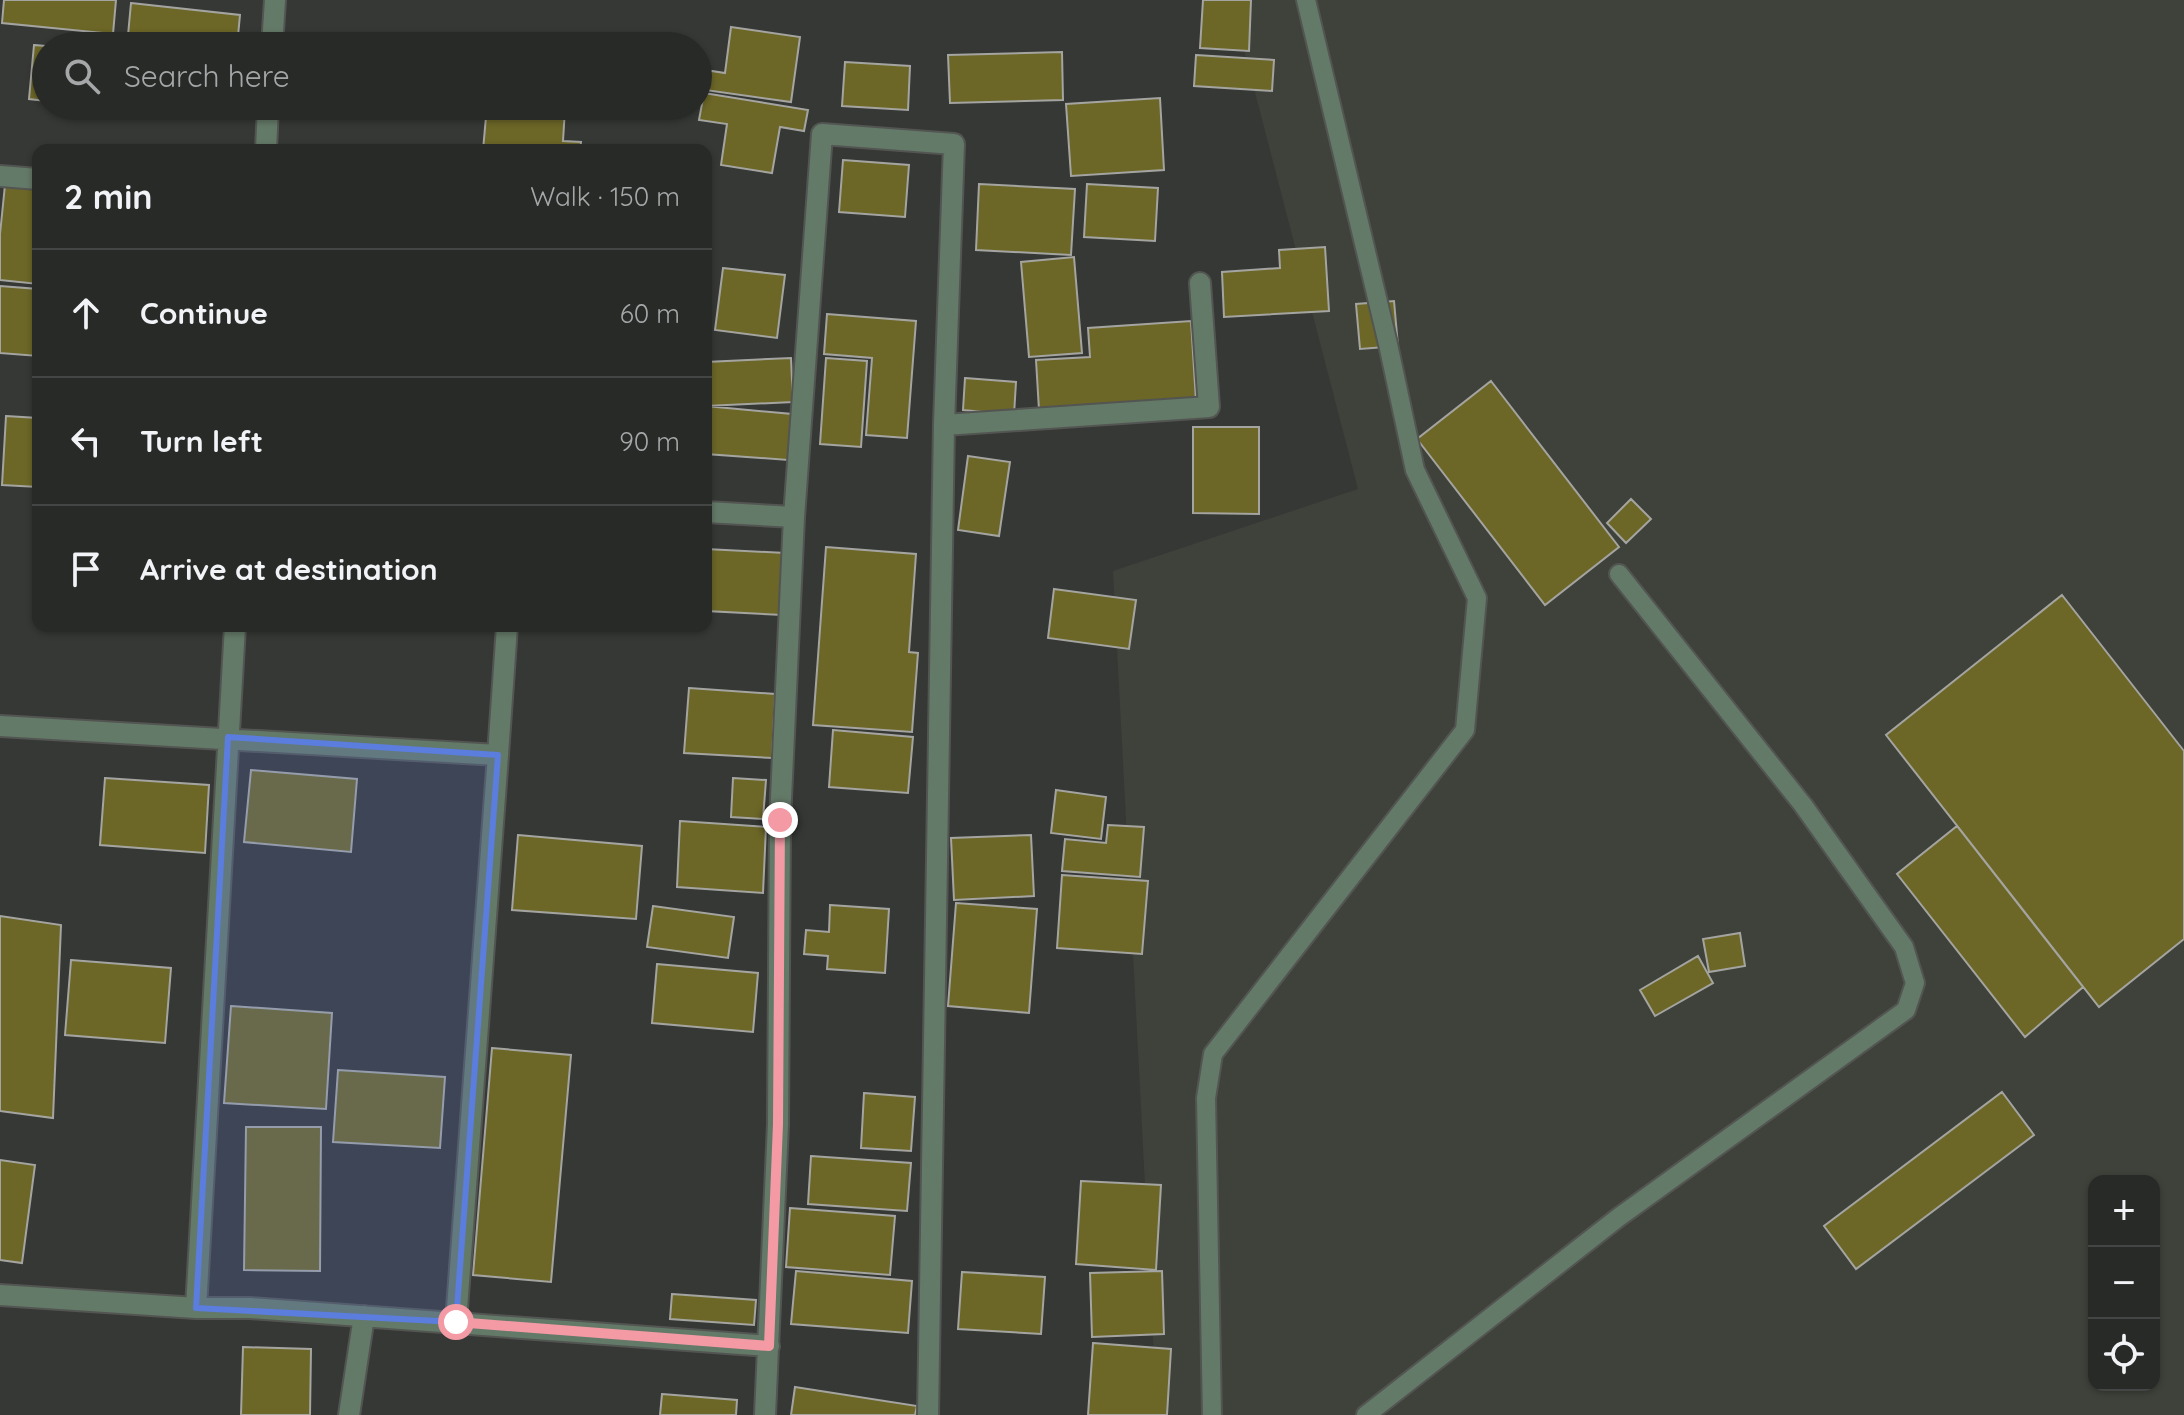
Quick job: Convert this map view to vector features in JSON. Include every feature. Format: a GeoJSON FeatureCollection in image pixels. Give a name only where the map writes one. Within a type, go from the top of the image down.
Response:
{"type":"FeatureCollection","features":[{"type":"Feature","properties":{"kind":"street"},"geometry":{"type":"LineString","coordinates":[[273,32],[275,0]]}},
{"type":"Feature","properties":{"kind":"street"},"geometry":{"type":"LineString","coordinates":[[266,144],[267,120]]}},
{"type":"Feature","properties":{"kind":"street"},"geometry":{"type":"LineString","coordinates":[[765,1415],[778,1124],[780,820],[794,517],[822,134],[954,144],[944,425],[928,1415]]}},
{"type":"Feature","properties":{"kind":"street"},"geometry":{"type":"LineString","coordinates":[[0,176],[32,179]]}},
{"type":"Feature","properties":{"kind":"street"},"geometry":{"type":"LineString","coordinates":[[944,425],[1209,407],[1200,283]]}},
{"type":"Feature","properties":{"kind":"street"},"geometry":{"type":"LineString","coordinates":[[712,512],[794,517]]}},
{"type":"Feature","properties":{"kind":"street"},"geometry":{"type":"LineString","coordinates":[[196,1308],[235,632]]}},
{"type":"Feature","properties":{"kind":"street"},"geometry":{"type":"LineString","coordinates":[[456,1322],[507,632]]}},
{"type":"Feature","properties":{"kind":"street"},"geometry":{"type":"LineString","coordinates":[[0,726],[498,755]]}},
{"type":"Feature","properties":{"kind":"street"},"geometry":{"type":"LineString","coordinates":[[0,1295],[196,1308],[250,1308],[769,1346]]}},
{"type":"Feature","properties":{"kind":"street"},"geometry":{"type":"LineString","coordinates":[[349,1415],[364,1316]]}},
{"type":"Feature","properties":{"kind":"lane"},"geometry":{"type":"LineString","coordinates":[[1212,1415],[1206,1098],[1213,1054],[1465,730],[1477,598],[1415,470],[1306,0]]}},
{"type":"Feature","properties":{"kind":"lane"},"geometry":{"type":"LineString","coordinates":[[1366,1415],[1619,1217],[1906,1010],[1915,983],[1904,947],[1803,805],[1619,574]]}},
{"type":"Feature","properties":{"kind":"highlighted area"},"geometry":{"type":"Polygon","coordinates":[[[228,737],[498,755],[456,1322],[196,1308],[228,737]]]}},
{"type":"Feature","properties":{"kind":"shaded area"},"geometry":{"type":"Polygon","coordinates":[[[1231,0],[2184,0],[2184,1415],[1157,1415],[1113,571],[1358,489],[1231,0]]]}},
{"type":"Feature","properties":{"kind":"building"},"geometry":{"type":"Polygon","coordinates":[[[4,0],[116,0],[113,32],[2,23],[4,0]]]}},
{"type":"Feature","properties":{"kind":"building"},"geometry":{"type":"Polygon","coordinates":[[[1203,0],[1251,0],[1249,51],[1200,48],[1203,0]]]}},
{"type":"Feature","properties":{"kind":"building"},"geometry":{"type":"Polygon","coordinates":[[[131,3],[240,15],[238,32],[128,32],[131,3]]]}},
{"type":"Feature","properties":{"kind":"building"},"geometry":{"type":"Polygon","coordinates":[[[731,27],[800,37],[791,102],[712,91],[712,71],[725,73],[731,27]]]}},
{"type":"Feature","properties":{"kind":"building"},"geometry":{"type":"Polygon","coordinates":[[[1062,52],[1063,100],[950,103],[948,55],[1062,52]]]}},
{"type":"Feature","properties":{"kind":"building"},"geometry":{"type":"Polygon","coordinates":[[[1196,55],[1274,60],[1272,91],[1194,86],[1196,55]]]}},
{"type":"Feature","properties":{"kind":"building"},"geometry":{"type":"Polygon","coordinates":[[[845,62],[910,66],[908,110],[842,106],[845,62]]]}},
{"type":"Feature","properties":{"kind":"building"},"geometry":{"type":"Polygon","coordinates":[[[32,67],[32,99],[29,99],[32,67]]]}},
{"type":"Feature","properties":{"kind":"building"},"geometry":{"type":"Polygon","coordinates":[[[712,94],[808,110],[804,131],[780,127],[772,173],[721,165],[727,124],[699,120],[712,120],[712,94]]]}},
{"type":"Feature","properties":{"kind":"building"},"geometry":{"type":"Polygon","coordinates":[[[1160,98],[1164,170],[1071,176],[1066,104],[1160,98]]]}},
{"type":"Feature","properties":{"kind":"building"},"geometry":{"type":"Polygon","coordinates":[[[486,120],[564,120],[563,141],[581,142],[581,144],[484,144],[486,120]]]}},
{"type":"Feature","properties":{"kind":"building"},"geometry":{"type":"Polygon","coordinates":[[[843,160],[909,165],[905,217],[839,212],[843,160]]]}},
{"type":"Feature","properties":{"kind":"building"},"geometry":{"type":"Polygon","coordinates":[[[979,184],[1075,189],[1071,255],[976,250],[979,184]]]}},
{"type":"Feature","properties":{"kind":"building"},"geometry":{"type":"Polygon","coordinates":[[[1087,184],[1158,188],[1155,241],[1084,237],[1087,184]]]}},
{"type":"Feature","properties":{"kind":"building"},"geometry":{"type":"Polygon","coordinates":[[[5,185],[32,188],[32,283],[0,280],[0,234],[5,185]]]}},
{"type":"Feature","properties":{"kind":"building"},"geometry":{"type":"Polygon","coordinates":[[[1325,247],[1329,311],[1224,317],[1222,272],[1280,268],[1279,250],[1325,247]]]}},
{"type":"Feature","properties":{"kind":"building"},"geometry":{"type":"Polygon","coordinates":[[[1074,257],[1082,353],[1029,357],[1021,262],[1074,257]]]}},
{"type":"Feature","properties":{"kind":"building"},"geometry":{"type":"Polygon","coordinates":[[[723,268],[785,275],[777,338],[715,330],[723,268]]]}},
{"type":"Feature","properties":{"kind":"building"},"geometry":{"type":"Polygon","coordinates":[[[0,286],[32,289],[32,356],[0,353],[0,286]]]}},
{"type":"Feature","properties":{"kind":"building"},"geometry":{"type":"Polygon","coordinates":[[[1394,301],[1398,346],[1360,349],[1356,304],[1394,301]]]}},
{"type":"Feature","properties":{"kind":"building"},"geometry":{"type":"Polygon","coordinates":[[[827,314],[916,321],[907,438],[866,435],[872,358],[824,354],[827,314]]]}},
{"type":"Feature","properties":{"kind":"building"},"geometry":{"type":"Polygon","coordinates":[[[1191,321],[1196,401],[1039,410],[1036,360],[1090,357],[1088,328],[1191,321]]]}},
{"type":"Feature","properties":{"kind":"building"},"geometry":{"type":"Polygon","coordinates":[[[791,358],[793,402],[712,406],[712,362],[791,358]]]}},
{"type":"Feature","properties":{"kind":"building"},"geometry":{"type":"Polygon","coordinates":[[[826,358],[867,361],[861,447],[820,444],[826,358]]]}},
{"type":"Feature","properties":{"kind":"building"},"geometry":{"type":"Polygon","coordinates":[[[965,378],[1016,382],[1014,415],[963,410],[965,378]]]}},
{"type":"Feature","properties":{"kind":"building"},"geometry":{"type":"Polygon","coordinates":[[[1491,381],[1619,547],[1545,605],[1417,439],[1491,381]]]}},
{"type":"Feature","properties":{"kind":"building"},"geometry":{"type":"Polygon","coordinates":[[[712,407],[792,414],[788,460],[712,454],[712,407]]]}},
{"type":"Feature","properties":{"kind":"building"},"geometry":{"type":"Polygon","coordinates":[[[6,416],[32,418],[32,487],[2,485],[6,416]]]}},
{"type":"Feature","properties":{"kind":"building"},"geometry":{"type":"Polygon","coordinates":[[[1193,427],[1259,427],[1259,514],[1193,513],[1193,427]]]}},
{"type":"Feature","properties":{"kind":"building"},"geometry":{"type":"Polygon","coordinates":[[[968,456],[1010,462],[999,536],[958,530],[968,456]]]}},
{"type":"Feature","properties":{"kind":"building"},"geometry":{"type":"Polygon","coordinates":[[[1631,499],[1651,519],[1626,543],[1607,523],[1631,499]]]}},
{"type":"Feature","properties":{"kind":"building"},"geometry":{"type":"Polygon","coordinates":[[[826,547],[916,554],[909,652],[918,653],[912,732],[813,725],[826,547]]]}},
{"type":"Feature","properties":{"kind":"building"},"geometry":{"type":"Polygon","coordinates":[[[712,549],[785,553],[782,615],[712,611],[712,549]]]}},
{"type":"Feature","properties":{"kind":"building"},"geometry":{"type":"Polygon","coordinates":[[[1054,589],[1136,600],[1129,649],[1048,638],[1054,589]]]}},
{"type":"Feature","properties":{"kind":"building"},"geometry":{"type":"Polygon","coordinates":[[[2062,595],[2184,751],[2184,939],[2099,1007],[1886,735],[2062,595]]]}},
{"type":"Feature","properties":{"kind":"building"},"geometry":{"type":"Polygon","coordinates":[[[689,688],[775,694],[772,758],[684,753],[689,688]]]}},
{"type":"Feature","properties":{"kind":"building"},"geometry":{"type":"Polygon","coordinates":[[[833,730],[913,737],[908,793],[829,787],[833,730]]]}},
{"type":"Feature","properties":{"kind":"building"},"geometry":{"type":"Polygon","coordinates":[[[251,770],[357,779],[351,852],[244,842],[251,770]]]}},
{"type":"Feature","properties":{"kind":"building"},"geometry":{"type":"Polygon","coordinates":[[[105,778],[209,785],[205,853],[100,845],[105,778]]]}},
{"type":"Feature","properties":{"kind":"building"},"geometry":{"type":"Polygon","coordinates":[[[733,778],[766,780],[763,819],[731,817],[733,778]]]}},
{"type":"Feature","properties":{"kind":"building"},"geometry":{"type":"Polygon","coordinates":[[[1056,790],[1106,797],[1101,839],[1051,833],[1056,790]]]}},
{"type":"Feature","properties":{"kind":"building"},"geometry":{"type":"Polygon","coordinates":[[[680,821],[766,827],[763,893],[677,887],[680,821]]]}},
{"type":"Feature","properties":{"kind":"building"},"geometry":{"type":"Polygon","coordinates":[[[1108,825],[1144,827],[1140,877],[1062,871],[1065,839],[1106,843],[1108,825]]]}},
{"type":"Feature","properties":{"kind":"building"},"geometry":{"type":"Polygon","coordinates":[[[1957,826],[2083,987],[2025,1037],[1897,874],[1957,826]]]}},
{"type":"Feature","properties":{"kind":"building"},"geometry":{"type":"Polygon","coordinates":[[[518,835],[642,846],[636,919],[512,910],[518,835]]]}},
{"type":"Feature","properties":{"kind":"building"},"geometry":{"type":"Polygon","coordinates":[[[1031,835],[1034,896],[954,900],[951,838],[1031,835]]]}},
{"type":"Feature","properties":{"kind":"building"},"geometry":{"type":"Polygon","coordinates":[[[1062,875],[1148,881],[1142,954],[1057,948],[1062,875]]]}},
{"type":"Feature","properties":{"kind":"building"},"geometry":{"type":"Polygon","coordinates":[[[956,903],[1037,909],[1029,1013],[948,1006],[956,903]]]}},
{"type":"Feature","properties":{"kind":"building"},"geometry":{"type":"Polygon","coordinates":[[[830,905],[889,909],[885,973],[827,969],[828,956],[804,954],[806,930],[829,932],[830,905]]]}},
{"type":"Feature","properties":{"kind":"building"},"geometry":{"type":"Polygon","coordinates":[[[653,906],[734,917],[728,958],[647,947],[653,906]]]}},
{"type":"Feature","properties":{"kind":"building"},"geometry":{"type":"Polygon","coordinates":[[[0,916],[61,925],[53,1118],[0,1111],[0,916]]]}},
{"type":"Feature","properties":{"kind":"building"},"geometry":{"type":"Polygon","coordinates":[[[1740,933],[1745,966],[1709,972],[1703,939],[1740,933]]]}},
{"type":"Feature","properties":{"kind":"building"},"geometry":{"type":"Polygon","coordinates":[[[1698,956],[1713,983],[1655,1016],[1640,990],[1698,956]]]}},
{"type":"Feature","properties":{"kind":"building"},"geometry":{"type":"Polygon","coordinates":[[[71,960],[171,968],[165,1043],[65,1035],[71,960]]]}},
{"type":"Feature","properties":{"kind":"building"},"geometry":{"type":"Polygon","coordinates":[[[657,964],[758,973],[753,1032],[652,1023],[657,964]]]}},
{"type":"Feature","properties":{"kind":"building"},"geometry":{"type":"Polygon","coordinates":[[[231,1006],[332,1013],[326,1109],[224,1103],[231,1006]]]}},
{"type":"Feature","properties":{"kind":"building"},"geometry":{"type":"Polygon","coordinates":[[[492,1048],[571,1055],[551,1282],[473,1275],[492,1048]]]}},
{"type":"Feature","properties":{"kind":"building"},"geometry":{"type":"Polygon","coordinates":[[[338,1070],[445,1077],[440,1148],[333,1142],[338,1070]]]}},
{"type":"Feature","properties":{"kind":"building"},"geometry":{"type":"Polygon","coordinates":[[[2002,1092],[2034,1135],[1856,1269],[1824,1226],[2002,1092]]]}},
{"type":"Feature","properties":{"kind":"building"},"geometry":{"type":"Polygon","coordinates":[[[864,1093],[915,1097],[911,1151],[861,1148],[864,1093]]]}},
{"type":"Feature","properties":{"kind":"building"},"geometry":{"type":"Polygon","coordinates":[[[246,1127],[321,1127],[320,1271],[244,1270],[246,1127]]]}},
{"type":"Feature","properties":{"kind":"building"},"geometry":{"type":"Polygon","coordinates":[[[811,1156],[911,1163],[907,1211],[808,1204],[811,1156]]]}},
{"type":"Feature","properties":{"kind":"building"},"geometry":{"type":"Polygon","coordinates":[[[0,1160],[35,1165],[22,1263],[0,1260],[0,1160]]]}},
{"type":"Feature","properties":{"kind":"building"},"geometry":{"type":"Polygon","coordinates":[[[1081,1181],[1161,1185],[1156,1270],[1076,1264],[1081,1181]]]}},
{"type":"Feature","properties":{"kind":"building"},"geometry":{"type":"Polygon","coordinates":[[[790,1208],[895,1216],[890,1275],[786,1267],[790,1208]]]}},
{"type":"Feature","properties":{"kind":"building"},"geometry":{"type":"Polygon","coordinates":[[[796,1271],[912,1281],[908,1333],[791,1324],[796,1271]]]}},
{"type":"Feature","properties":{"kind":"building"},"geometry":{"type":"Polygon","coordinates":[[[1162,1271],[1164,1334],[1092,1337],[1090,1273],[1162,1271]]]}},
{"type":"Feature","properties":{"kind":"building"},"geometry":{"type":"Polygon","coordinates":[[[962,1272],[1045,1277],[1041,1334],[958,1329],[962,1272]]]}},
{"type":"Feature","properties":{"kind":"building"},"geometry":{"type":"Polygon","coordinates":[[[672,1294],[756,1300],[754,1325],[670,1319],[672,1294]]]}},
{"type":"Feature","properties":{"kind":"building"},"geometry":{"type":"Polygon","coordinates":[[[1093,1343],[1171,1349],[1167,1415],[1088,1415],[1093,1343]]]}},
{"type":"Feature","properties":{"kind":"building"},"geometry":{"type":"Polygon","coordinates":[[[243,1347],[311,1349],[310,1415],[241,1415],[243,1347]]]}},
{"type":"Feature","properties":{"kind":"building"},"geometry":{"type":"Polygon","coordinates":[[[795,1387],[917,1406],[915,1415],[791,1415],[795,1387]]]}},
{"type":"Feature","properties":{"kind":"building"},"geometry":{"type":"Polygon","coordinates":[[[662,1394],[737,1400],[736,1415],[660,1415],[662,1394]]]}},
{"type":"Feature","properties":{"kind":"route"},"geometry":{"type":"LineString","coordinates":[[456,1322],[769,1346],[778,1124],[780,820]]}}]}
